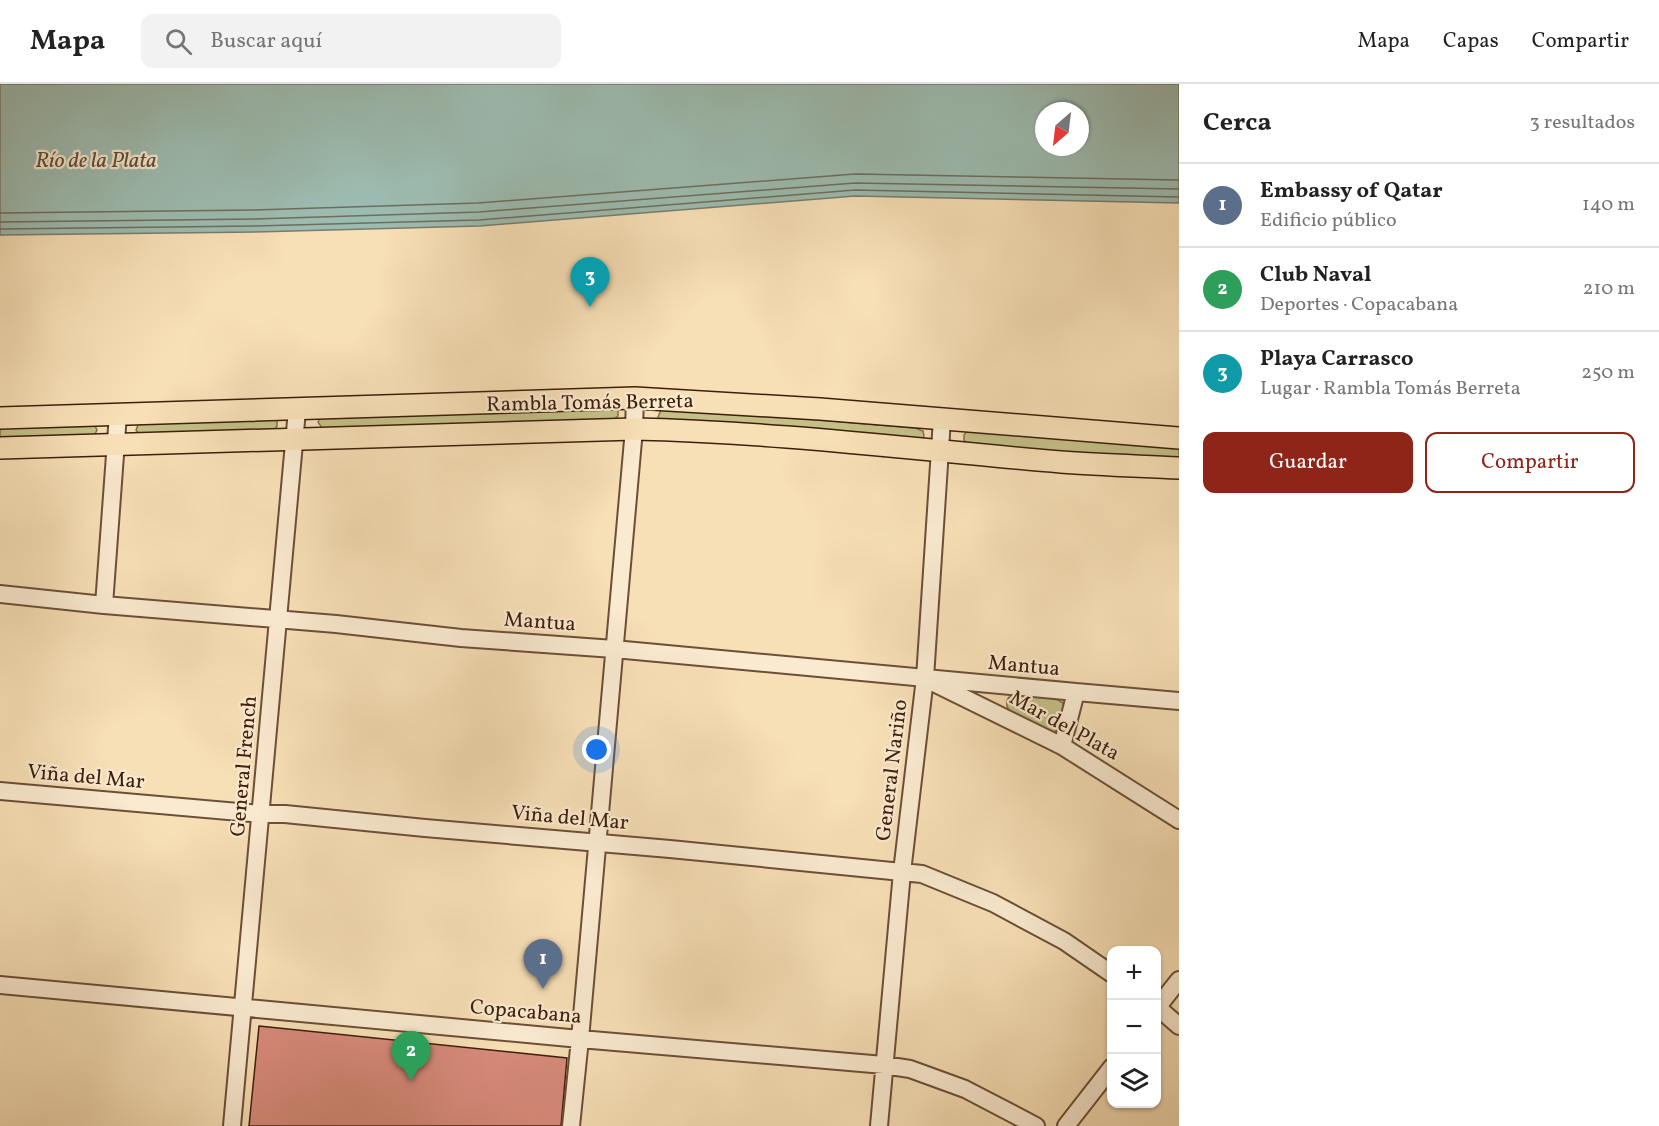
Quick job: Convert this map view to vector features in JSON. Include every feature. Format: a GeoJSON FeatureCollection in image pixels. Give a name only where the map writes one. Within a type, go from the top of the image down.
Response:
{"type":"FeatureCollection","features":[{"type":"Feature","properties":{"kind":"main road","name":"Rambla Tomás Berreta"},"geometry":{"type":"LineString","coordinates":[[0,418],[635,398],[770,405],[1179,438]]}},
{"type":"Feature","properties":{"kind":"main road","name":"Rambla Tomás Berreta"},"geometry":{"type":"LineString","coordinates":[[0,448],[634,429],[703,430],[1062,462],[1179,468]]}},
{"type":"Feature","properties":{"kind":"street"},"geometry":{"type":"LineString","coordinates":[[571,1126],[598,843],[635,398]]}},
{"type":"Feature","properties":{"kind":"street","name":"General French"},"geometry":{"type":"LineString","coordinates":[[232,1126],[297,410]]}},
{"type":"Feature","properties":{"kind":"street"},"geometry":{"type":"LineString","coordinates":[[104,605],[118,414]]}},
{"type":"Feature","properties":{"kind":"street","name":"General Nariño"},"geometry":{"type":"LineString","coordinates":[[879,1126],[902,872],[925,678],[942,419]]}},
{"type":"Feature","properties":{"kind":"street","name":"Mantua"},"geometry":{"type":"LineString","coordinates":[[0,594],[336,624],[461,638],[614,649],[1179,701]]}},
{"type":"Feature","properties":{"kind":"street","name":"Mar del Plata"},"geometry":{"type":"LineString","coordinates":[[925,678],[1062,746],[1179,820]]}},
{"type":"Feature","properties":{"kind":"street","name":"Mantua"},"geometry":{"type":"LineString","coordinates":[[1062,746],[1076,693]]}},
{"type":"Feature","properties":{"kind":"street","name":"Viña del Mar"},"geometry":{"type":"LineString","coordinates":[[0,790],[261,814],[285,814],[922,874],[993,903],[1064,940],[1107,970]]}},
{"type":"Feature","properties":{"kind":"street"},"geometry":{"type":"LineString","coordinates":[[1161,1003],[1179,980]]}},
{"type":"Feature","properties":{"kind":"street","name":"Copacabana"},"geometry":{"type":"LineString","coordinates":[[0,985],[884,1065],[910,1069],[965,1089],[1035,1126]]}},
{"type":"Feature","properties":{"kind":"street"},"geometry":{"type":"LineString","coordinates":[[1161,1011],[1179,1026]]}},
{"type":"Feature","properties":{"kind":"street"},"geometry":{"type":"LineString","coordinates":[[1066,1126],[1107,1073]]}},
{"type":"Feature","properties":{"kind":"shaded area"},"geometry":{"type":"Polygon","coordinates":[[[613,407],[618,411],[618,416],[613,420],[322,428],[318,422],[321,416],[613,407]]]}},
{"type":"Feature","properties":{"kind":"shaded area"},"geometry":{"type":"Polygon","coordinates":[[[661,410],[915,428],[923,431],[924,436],[922,440],[660,421],[658,417],[661,410]]]}},
{"type":"Feature","properties":{"kind":"shaded area"},"geometry":{"type":"Polygon","coordinates":[[[273,418],[277,421],[277,426],[273,432],[139,434],[136,430],[139,423],[273,418]]]}},
{"type":"Feature","properties":{"kind":"shaded area"},"geometry":{"type":"Polygon","coordinates":[[[94,424],[97,430],[94,436],[0,440],[0,425],[94,424]]]}},
{"type":"Feature","properties":{"kind":"shaded area"},"geometry":{"type":"Polygon","coordinates":[[[967,431],[1179,448],[1179,462],[968,444],[964,440],[967,431]]]}},
{"type":"Feature","properties":{"kind":"shaded area"},"geometry":{"type":"Polygon","coordinates":[[[1013,694],[1053,697],[1063,703],[1063,715],[1056,730],[1053,733],[1011,713],[1007,703],[1008,698],[1013,694]]]}},
{"type":"Feature","properties":{"kind":"water","name":"Río de la Plata"},"geometry":{"type":"Polygon","coordinates":[[[0,84],[1179,84],[1179,203],[855,196],[480,226],[0,235],[0,84]]]}},
{"type":"Feature","properties":{"kind":"building"},"geometry":{"type":"Polygon","coordinates":[[[259,1026],[567,1058],[561,1126],[249,1126],[259,1026]]]}},
{"type":"Feature","properties":{"kind":"place","name":"Playa Carrasco"},"geometry":{"type":"Point","coordinates":[590,307]}},
{"type":"Feature","properties":{"kind":"place","name":"Embassy of Qatar"},"geometry":{"type":"Point","coordinates":[543,989]}},
{"type":"Feature","properties":{"kind":"place","name":"Club Naval"},"geometry":{"type":"Point","coordinates":[411,1081]}}]}
